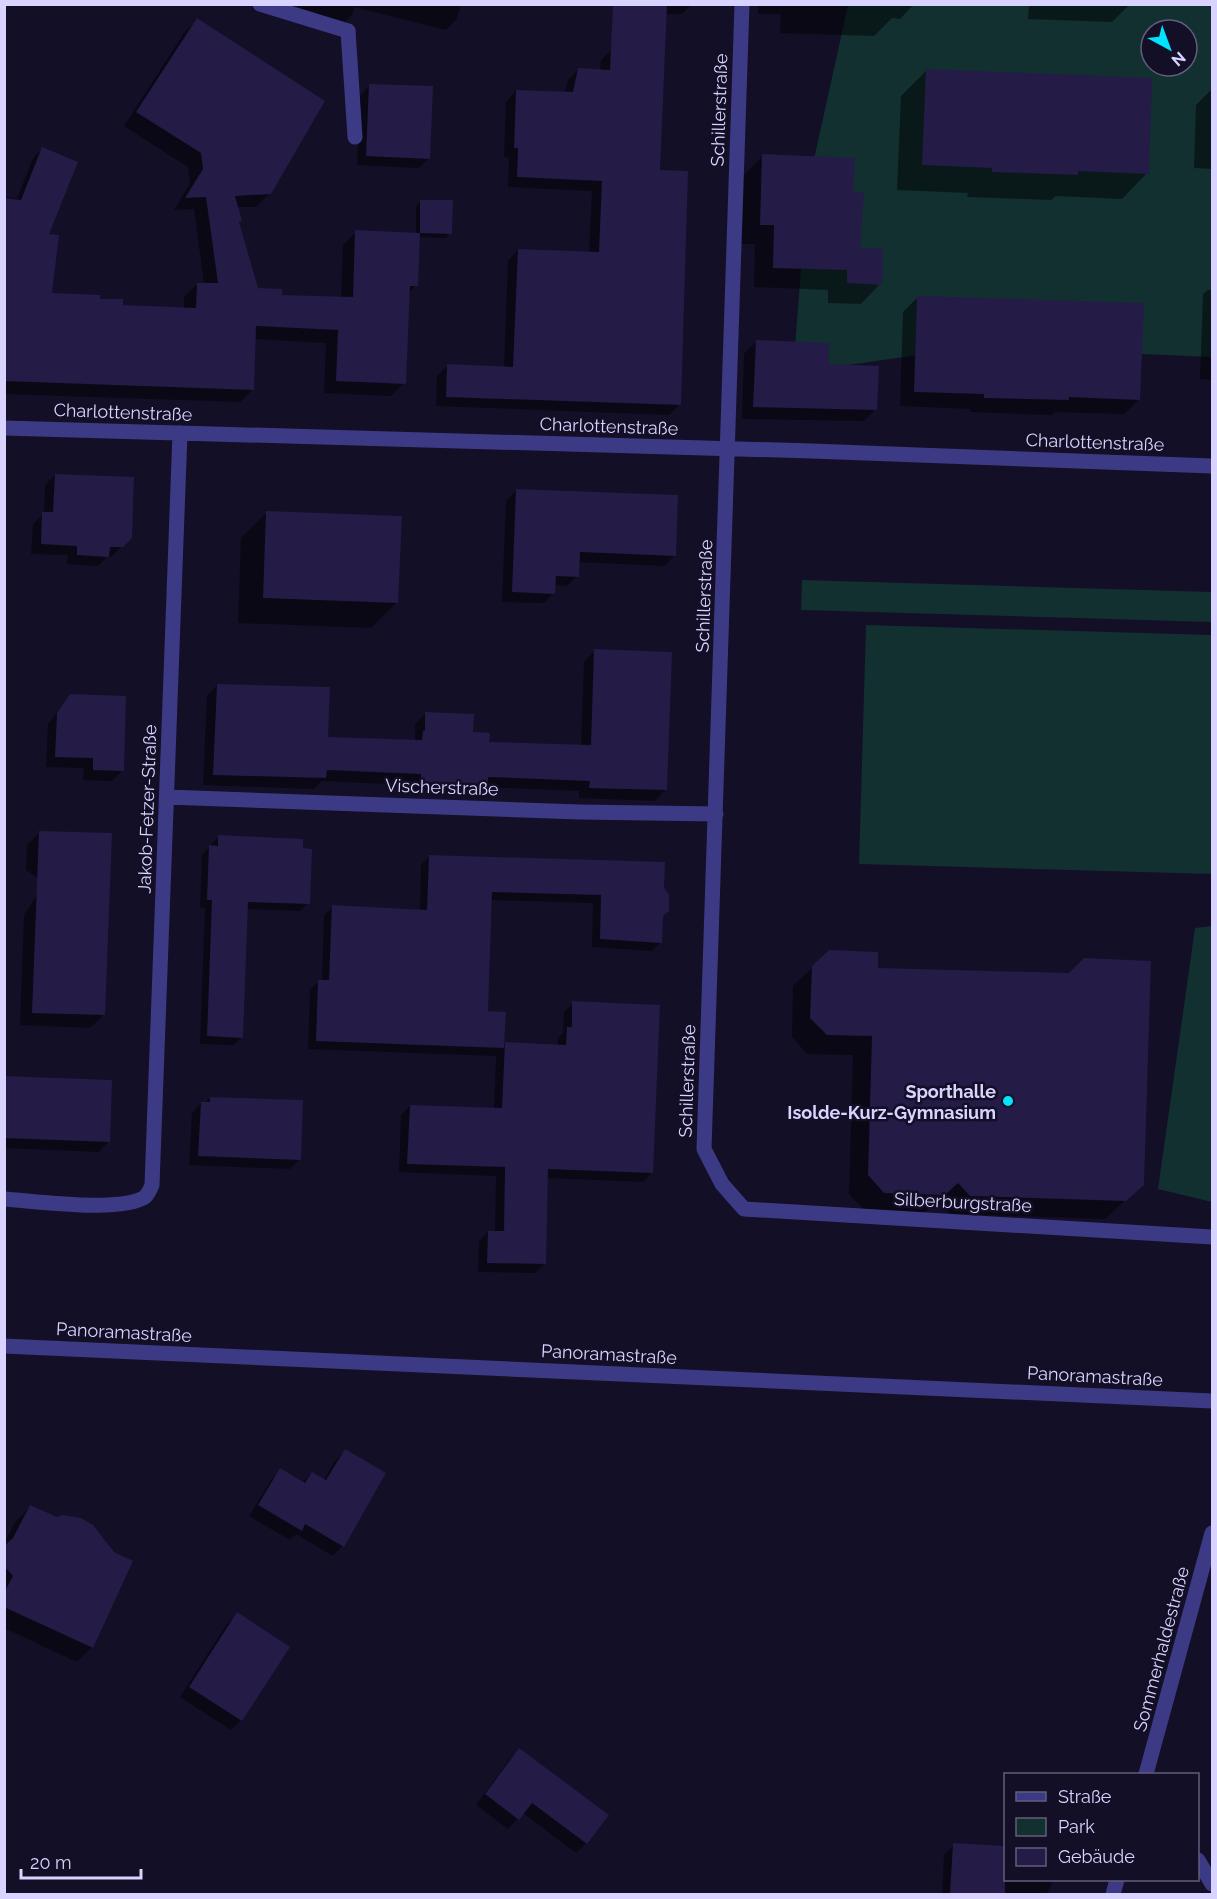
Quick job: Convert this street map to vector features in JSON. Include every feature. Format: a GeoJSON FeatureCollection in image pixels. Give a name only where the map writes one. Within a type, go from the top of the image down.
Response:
{"type":"FeatureCollection","features":[{"type":"Feature","properties":{"kind":"street"},"geometry":{"type":"LineString","coordinates":[[260,4],[348,31],[355,137]]}},
{"type":"Feature","properties":{"kind":"street","name":"Schillerstraße"},"geometry":{"type":"LineString","coordinates":[[722,1184],[704,1149],[742,4]]}},
{"type":"Feature","properties":{"kind":"street","name":"Charlottenstraße"},"geometry":{"type":"LineString","coordinates":[[4,428],[812,451],[1212,466]]}},
{"type":"Feature","properties":{"kind":"street","name":"Jakob-Fetzer-Straße"},"geometry":{"type":"LineString","coordinates":[[4,1199],[116,1204],[136,1201],[147,1195],[152,1185],[180,434]]}},
{"type":"Feature","properties":{"kind":"street","name":"Vischerstraße"},"geometry":{"type":"LineString","coordinates":[[167,797],[580,812],[716,814]]}},
{"type":"Feature","properties":{"kind":"street","name":"Silberburgstraße"},"geometry":{"type":"LineString","coordinates":[[722,1184],[744,1209],[1212,1237]]}},
{"type":"Feature","properties":{"kind":"street","name":"Panoramastraße"},"geometry":{"type":"LineString","coordinates":[[4,1346],[1212,1401]]}},
{"type":"Feature","properties":{"kind":"street","name":"Sommerhaldestraße"},"geometry":{"type":"LineString","coordinates":[[1146,1773],[1212,1533]]}},
{"type":"Feature","properties":{"kind":"street"},"geometry":{"type":"LineString","coordinates":[[1199,1863],[1212,1884]]}},
{"type":"Feature","properties":{"kind":"green space"},"geometry":{"type":"Polygon","coordinates":[[[848,5],[1212,5],[1212,357],[973,347],[793,373],[807,191],[848,5]]]}},
{"type":"Feature","properties":{"kind":"green space"},"geometry":{"type":"Polygon","coordinates":[[[802,580],[1212,592],[1212,622],[801,610],[802,580]]]}},
{"type":"Feature","properties":{"kind":"green space"},"geometry":{"type":"Polygon","coordinates":[[[866,625],[1212,635],[1212,874],[859,864],[866,625]]]}},
{"type":"Feature","properties":{"kind":"green space"},"geometry":{"type":"Polygon","coordinates":[[[1212,926],[1212,1202],[1158,1189],[1195,928],[1212,926]]]}},
{"type":"Feature","properties":{"kind":"building"},"geometry":{"type":"Polygon","coordinates":[[[613,4],[667,4],[660,170],[688,171],[681,405],[446,397],[447,364],[513,367],[518,249],[599,252],[602,181],[517,177],[518,148],[514,148],[516,90],[573,92],[578,68],[610,70],[613,4]]]}},
{"type":"Feature","properties":{"kind":"building"},"geometry":{"type":"Polygon","coordinates":[[[197,18],[325,101],[271,194],[235,196],[242,221],[239,222],[258,288],[282,289],[282,295],[353,297],[355,230],[420,233],[418,286],[410,286],[406,384],[336,381],[338,330],[256,326],[254,390],[4,381],[4,198],[21,200],[42,147],[78,162],[49,234],[59,235],[52,293],[100,295],[100,299],[123,299],[123,305],[196,308],[197,283],[218,283],[206,197],[185,198],[203,169],[201,153],[136,112],[197,18]]]}},
{"type":"Feature","properties":{"kind":"building"},"geometry":{"type":"Polygon","coordinates":[[[926,69],[1152,78],[1149,174],[1078,171],[1078,175],[992,172],[992,168],[922,165],[926,69]]]}},
{"type":"Feature","properties":{"kind":"building"},"geometry":{"type":"Polygon","coordinates":[[[369,84],[433,86],[430,159],[366,156],[369,84]]]}},
{"type":"Feature","properties":{"kind":"building"},"geometry":{"type":"Polygon","coordinates":[[[762,154],[855,158],[853,192],[864,192],[860,248],[883,249],[882,285],[847,283],[847,270],[773,268],[774,225],[760,225],[762,154]]]}},
{"type":"Feature","properties":{"kind":"building"},"geometry":{"type":"Polygon","coordinates":[[[420,200],[453,200],[452,234],[420,233],[420,200]]]}},
{"type":"Feature","properties":{"kind":"building"},"geometry":{"type":"Polygon","coordinates":[[[917,296],[1144,303],[1140,400],[1069,397],[1069,400],[984,398],[984,394],[914,392],[917,296]]]}},
{"type":"Feature","properties":{"kind":"building"},"geometry":{"type":"Polygon","coordinates":[[[756,340],[829,343],[829,364],[879,366],[877,410],[753,407],[756,340]]]}},
{"type":"Feature","properties":{"kind":"building"},"geometry":{"type":"Polygon","coordinates":[[[55,474],[134,477],[132,538],[123,547],[110,547],[109,557],[77,555],[77,546],[41,544],[42,512],[53,512],[55,474]]]}},
{"type":"Feature","properties":{"kind":"building"},"geometry":{"type":"Polygon","coordinates":[[[516,489],[678,495],[676,556],[580,552],[579,577],[556,576],[555,594],[512,592],[516,489]]]}},
{"type":"Feature","properties":{"kind":"building"},"geometry":{"type":"Polygon","coordinates":[[[266,511],[402,516],[398,603],[263,598],[266,511]]]}},
{"type":"Feature","properties":{"kind":"building"},"geometry":{"type":"Polygon","coordinates":[[[594,649],[672,652],[667,790],[589,788],[590,781],[488,777],[488,784],[421,782],[421,774],[327,770],[326,778],[213,775],[217,684],[330,687],[328,737],[422,740],[423,731],[425,731],[425,712],[474,714],[473,732],[490,733],[489,742],[591,745],[594,649]]]}},
{"type":"Feature","properties":{"kind":"building"},"geometry":{"type":"Polygon","coordinates":[[[70,694],[126,696],[124,771],[93,770],[93,758],[55,757],[57,713],[70,694]]]}},
{"type":"Feature","properties":{"kind":"building"},"geometry":{"type":"Polygon","coordinates":[[[39,831],[112,833],[105,1015],[32,1013],[39,831]]]}},
{"type":"Feature","properties":{"kind":"building"},"geometry":{"type":"Polygon","coordinates":[[[218,835],[303,839],[303,848],[312,849],[310,904],[248,902],[243,1038],[207,1036],[212,900],[207,900],[209,845],[218,846],[218,835]]]}},
{"type":"Feature","properties":{"kind":"building"},"geometry":{"type":"Polygon","coordinates":[[[429,855],[665,862],[664,888],[669,894],[669,911],[663,916],[662,943],[600,939],[601,895],[492,892],[488,1011],[506,1012],[504,1048],[316,1041],[318,980],[329,980],[332,905],[427,910],[429,855]]]}},
{"type":"Feature","properties":{"kind":"building","name":"Sporthalle Isolde-Kurz-Gymnasium"},"geometry":{"type":"Polygon","coordinates":[[[829,950],[878,952],[878,968],[1069,973],[1084,958],[1151,961],[1144,1185],[1126,1201],[970,1196],[958,1183],[945,1195],[884,1193],[868,1175],[872,1036],[827,1035],[810,1018],[812,966],[829,950]]]}},
{"type":"Feature","properties":{"kind":"building"},"geometry":{"type":"Polygon","coordinates":[[[572,1001],[660,1005],[653,1173],[548,1169],[546,1264],[487,1263],[488,1231],[504,1231],[505,1167],[407,1164],[410,1105],[502,1108],[505,1042],[566,1045],[567,1027],[572,1027],[572,1001]]]}},
{"type":"Feature","properties":{"kind":"building"},"geometry":{"type":"Polygon","coordinates":[[[4,1076],[112,1080],[110,1142],[4,1138],[4,1076]]]}},
{"type":"Feature","properties":{"kind":"building"},"geometry":{"type":"Polygon","coordinates":[[[210,1097],[303,1100],[301,1160],[198,1156],[201,1102],[210,1102],[210,1097]]]}},
{"type":"Feature","properties":{"kind":"building"},"geometry":{"type":"Polygon","coordinates":[[[345,1449],[386,1473],[344,1547],[305,1524],[302,1531],[258,1505],[280,1468],[305,1483],[312,1472],[326,1480],[345,1449]]]}},
{"type":"Feature","properties":{"kind":"building"},"geometry":{"type":"Polygon","coordinates":[[[30,1505],[57,1517],[63,1515],[81,1518],[93,1525],[114,1552],[133,1561],[93,1648],[4,1607],[4,1593],[13,1576],[4,1566],[4,1546],[13,1538],[30,1505]]]}},
{"type":"Feature","properties":{"kind":"building"},"geometry":{"type":"Polygon","coordinates":[[[237,1612],[290,1647],[242,1721],[189,1687],[237,1612]]]}},
{"type":"Feature","properties":{"kind":"building"},"geometry":{"type":"Polygon","coordinates":[[[519,1748],[609,1815],[587,1844],[532,1803],[519,1820],[485,1794],[519,1748]]]}},
{"type":"Feature","properties":{"kind":"building"},"geometry":{"type":"Polygon","coordinates":[[[953,1843],[1004,1846],[1005,1894],[950,1894],[953,1843]]]}},
{"type":"Feature","properties":{"kind":"place","name":"Sporthalle Isolde-Kurz-Gymnasium"},"geometry":{"type":"Point","coordinates":[1008,1101]}}]}
